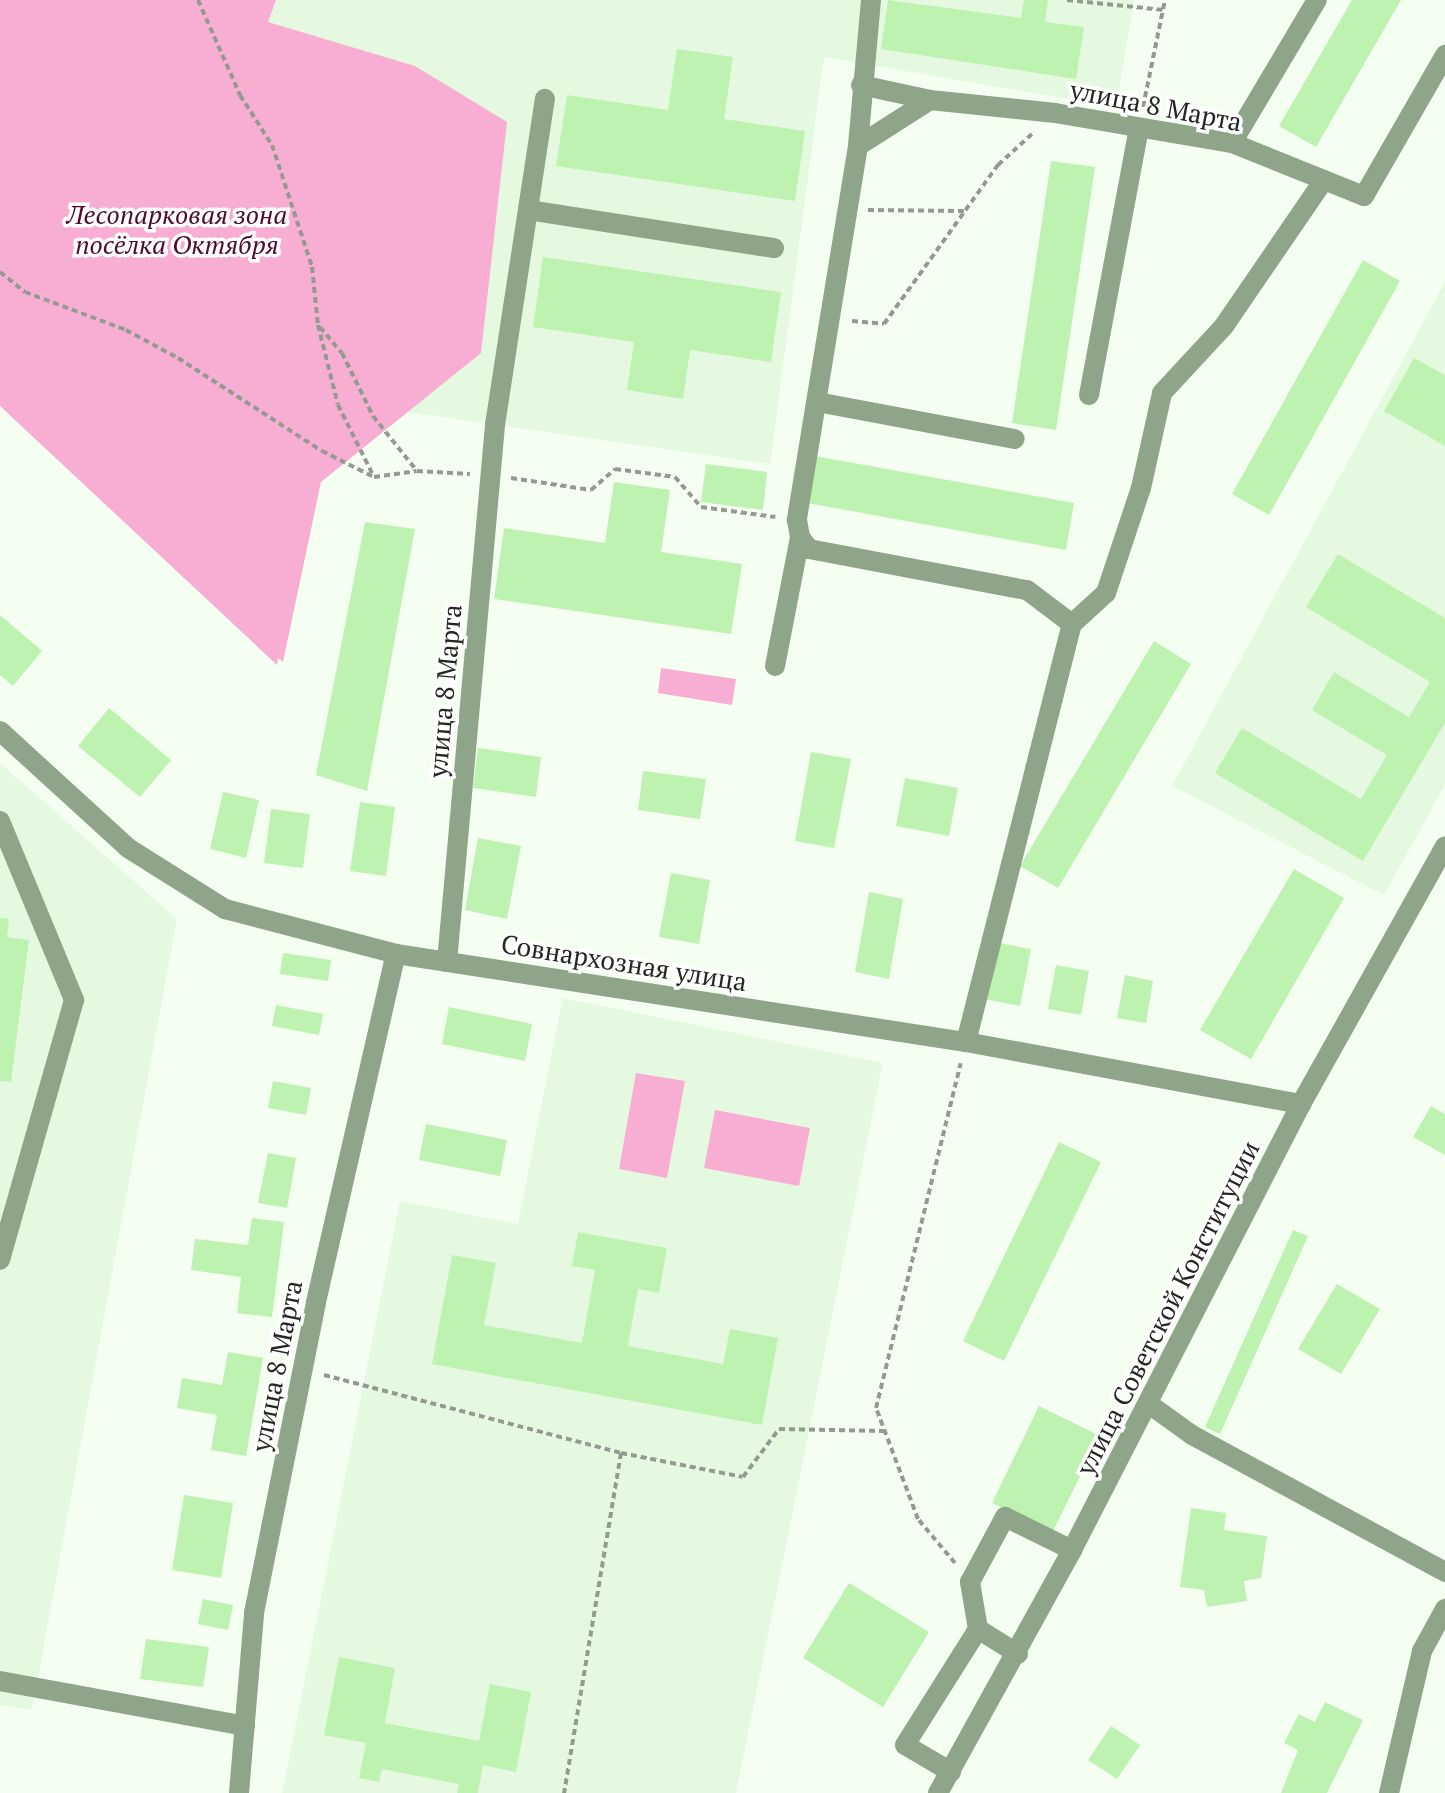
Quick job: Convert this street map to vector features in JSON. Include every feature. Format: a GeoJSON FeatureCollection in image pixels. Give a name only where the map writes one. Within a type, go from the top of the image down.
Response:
{"type":"FeatureCollection","features":[{"type":"Feature","properties":{"kind":"street"},"geometry":{"type":"LineString","coordinates":[[775,666],[850,206],[871,0]]}},
{"type":"Feature","properties":{"kind":"street"},"geometry":{"type":"LineString","coordinates":[[1232,143],[1317,0]]}},
{"type":"Feature","properties":{"kind":"street","name":"улица 8 Марта"},"geometry":{"type":"LineString","coordinates":[[861,85],[930,100],[1055,113],[1232,143],[1364,196],[1445,55]]}},
{"type":"Feature","properties":{"kind":"street","name":"улица 8 Марта"},"geometry":{"type":"LineString","coordinates":[[447,962],[495,425],[545,99]]}},
{"type":"Feature","properties":{"kind":"street"},"geometry":{"type":"LineString","coordinates":[[858,146],[930,100]]}},
{"type":"Feature","properties":{"kind":"street"},"geometry":{"type":"LineString","coordinates":[[1089,395],[1139,129]]}},
{"type":"Feature","properties":{"kind":"street"},"geometry":{"type":"LineString","coordinates":[[966,1042],[1072,624],[1106,593],[1141,488],[1162,393],[1224,326],[1324,180]]}},
{"type":"Feature","properties":{"kind":"street"},"geometry":{"type":"LineString","coordinates":[[528,210],[774,248]]}},
{"type":"Feature","properties":{"kind":"street"},"geometry":{"type":"LineString","coordinates":[[817,402],[1015,439]]}},
{"type":"Feature","properties":{"kind":"street"},"geometry":{"type":"LineString","coordinates":[[798,528],[809,549],[1027,590],[1072,624]]}},
{"type":"Feature","properties":{"kind":"street","name":"Совнархозная улица"},"geometry":{"type":"LineString","coordinates":[[0,731],[128,848],[225,909],[396,954],[966,1042],[1301,1104]]}},
{"type":"Feature","properties":{"kind":"street"},"geometry":{"type":"LineString","coordinates":[[0,821],[74,1000],[0,1260]]}},
{"type":"Feature","properties":{"kind":"street","name":"улица Советской Конституции"},"geometry":{"type":"LineString","coordinates":[[938,1793],[1018,1654],[1301,1104],[1439,872],[1445,846]]}},
{"type":"Feature","properties":{"kind":"street","name":"улица 8 Марта"},"geometry":{"type":"LineString","coordinates":[[239,1793],[254,1613],[302,1369],[396,954]]}},
{"type":"Feature","properties":{"kind":"street"},"geometry":{"type":"LineString","coordinates":[[1149,1404],[1192,1435],[1445,1572]]}},
{"type":"Feature","properties":{"kind":"street"},"geometry":{"type":"LineString","coordinates":[[951,1772],[905,1745],[978,1629],[970,1582],[1005,1517],[1072,1550]]}},
{"type":"Feature","properties":{"kind":"street"},"geometry":{"type":"LineString","coordinates":[[1389,1793],[1422,1651],[1445,1609]]}},
{"type":"Feature","properties":{"kind":"street"},"geometry":{"type":"LineString","coordinates":[[978,1629],[1018,1654]]}},
{"type":"Feature","properties":{"kind":"street"},"geometry":{"type":"LineString","coordinates":[[0,1681],[245,1726]]}},
{"type":"Feature","properties":{"kind":"path"},"geometry":{"type":"LineString","coordinates":[[198,0],[240,95],[272,145],[312,267],[318,325],[338,405],[374,477]]}},
{"type":"Feature","properties":{"kind":"path"},"geometry":{"type":"LineString","coordinates":[[1067,0],[1163,10]]}},
{"type":"Feature","properties":{"kind":"path"},"geometry":{"type":"LineString","coordinates":[[1139,129],[1165,0]]}},
{"type":"Feature","properties":{"kind":"path"},"geometry":{"type":"LineString","coordinates":[[831,319],[884,324],[998,165],[1055,113]]}},
{"type":"Feature","properties":{"kind":"path"},"geometry":{"type":"LineString","coordinates":[[850,206],[886,214],[965,211]]}},
{"type":"Feature","properties":{"kind":"path"},"geometry":{"type":"LineString","coordinates":[[0,272],[25,292],[126,330],[178,358],[322,451],[374,477],[417,471],[491,475],[591,490],[615,469],[675,477],[701,507],[798,528]]}},
{"type":"Feature","properties":{"kind":"path"},"geometry":{"type":"LineString","coordinates":[[318,325],[342,353],[373,416],[417,471]]}},
{"type":"Feature","properties":{"kind":"path"},"geometry":{"type":"LineString","coordinates":[[966,1042],[876,1408],[918,1519],[970,1582]]}},
{"type":"Feature","properties":{"kind":"path"},"geometry":{"type":"LineString","coordinates":[[302,1369],[621,1453],[743,1477],[779,1429],[885,1431]]}},
{"type":"Feature","properties":{"kind":"path"},"geometry":{"type":"LineString","coordinates":[[564,1793],[621,1453]]}},
{"type":"Feature","properties":{"kind":"shaded area"},"geometry":{"type":"Polygon","coordinates":[[[247,0],[1134,0],[1116,107],[824,57],[770,464],[358,405],[239,52],[247,0]]]}},
{"type":"Feature","properties":{"kind":"shaded area"},"geometry":{"type":"Polygon","coordinates":[[[1445,282],[1445,785],[1384,895],[1172,786],[1445,282]]]}},
{"type":"Feature","properties":{"kind":"shaded area"},"geometry":{"type":"Polygon","coordinates":[[[0,763],[177,919],[32,1710],[0,1705],[0,763]]]}},
{"type":"Feature","properties":{"kind":"shaded area"},"geometry":{"type":"Polygon","coordinates":[[[563,998],[883,1063],[736,1793],[282,1793],[400,1201],[518,1224],[563,998]]]}},
{"type":"Feature","properties":{"kind":"green space","name":"Лесопарковая зона посёлка Октября"},"geometry":{"type":"Polygon","coordinates":[[[0,0],[276,0],[268,22],[415,66],[507,122],[481,353],[321,482],[283,662],[278,658],[277,665],[0,406],[0,0]]]}},
{"type":"Feature","properties":{"kind":"green space"},"geometry":{"type":"Polygon","coordinates":[[[661,668],[736,679],[732,705],[658,693],[661,668]]]}},
{"type":"Feature","properties":{"kind":"green space"},"geometry":{"type":"Polygon","coordinates":[[[636,1073],[685,1081],[667,1178],[619,1169],[636,1073]]]}},
{"type":"Feature","properties":{"kind":"green space"},"geometry":{"type":"Polygon","coordinates":[[[715,1110],[810,1128],[799,1186],[704,1168],[715,1110]]]}},
{"type":"Feature","properties":{"kind":"building"},"geometry":{"type":"Polygon","coordinates":[[[888,0],[1021,18],[1024,0],[1048,0],[1045,22],[1084,27],[1076,79],[881,49],[888,0]]]}},
{"type":"Feature","properties":{"kind":"building"},"geometry":{"type":"Polygon","coordinates":[[[1352,0],[1401,0],[1316,147],[1279,126],[1352,0]]]}},
{"type":"Feature","properties":{"kind":"building"},"geometry":{"type":"Polygon","coordinates":[[[677,49],[733,57],[724,119],[805,131],[795,201],[556,166],[567,95],[668,110],[677,49]]]}},
{"type":"Feature","properties":{"kind":"building"},"geometry":{"type":"Polygon","coordinates":[[[1051,161],[1095,167],[1056,430],[1012,423],[1051,161]]]}},
{"type":"Feature","properties":{"kind":"building"},"geometry":{"type":"Polygon","coordinates":[[[543,257],[781,292],[771,362],[690,350],[683,399],[627,390],[634,342],[533,327],[543,257]]]}},
{"type":"Feature","properties":{"kind":"building"},"geometry":{"type":"Polygon","coordinates":[[[1363,260],[1400,281],[1269,515],[1232,494],[1363,260]]]}},
{"type":"Feature","properties":{"kind":"building"},"geometry":{"type":"Polygon","coordinates":[[[1414,358],[1445,375],[1445,446],[1384,411],[1414,358]]]}},
{"type":"Feature","properties":{"kind":"building"},"geometry":{"type":"Polygon","coordinates":[[[815,456],[1074,503],[1066,550],[807,503],[815,456]]]}},
{"type":"Feature","properties":{"kind":"building"},"geometry":{"type":"Polygon","coordinates":[[[706,464],[767,472],[763,510],[701,502],[706,464]]]}},
{"type":"Feature","properties":{"kind":"building"},"geometry":{"type":"Polygon","coordinates":[[[614,482],[670,490],[661,552],[742,564],[731,634],[494,599],[504,528],[605,543],[614,482]]]}},
{"type":"Feature","properties":{"kind":"building"},"geometry":{"type":"Polygon","coordinates":[[[365,522],[415,529],[367,791],[316,775],[365,522]]]}},
{"type":"Feature","properties":{"kind":"building"},"geometry":{"type":"Polygon","coordinates":[[[1338,554],[1445,618],[1445,723],[1363,861],[1215,773],[1242,728],[1361,799],[1387,755],[1312,710],[1334,672],[1409,717],[1430,682],[1306,607],[1338,554]]]}},
{"type":"Feature","properties":{"kind":"building"},"geometry":{"type":"Polygon","coordinates":[[[0,615],[42,651],[13,686],[0,675],[0,615]]]}},
{"type":"Feature","properties":{"kind":"building"},"geometry":{"type":"Polygon","coordinates":[[[1154,641],[1191,664],[1058,888],[1020,866],[1154,641]]]}},
{"type":"Feature","properties":{"kind":"building"},"geometry":{"type":"Polygon","coordinates":[[[109,708],[171,760],[140,797],[78,746],[109,708]]]}},
{"type":"Feature","properties":{"kind":"building"},"geometry":{"type":"Polygon","coordinates":[[[478,748],[541,757],[536,797],[473,788],[478,748]]]}},
{"type":"Feature","properties":{"kind":"building"},"geometry":{"type":"Polygon","coordinates":[[[811,752],[851,759],[834,848],[795,841],[811,752]]]}},
{"type":"Feature","properties":{"kind":"building"},"geometry":{"type":"Polygon","coordinates":[[[643,771],[706,779],[700,819],[638,810],[643,771]]]}},
{"type":"Feature","properties":{"kind":"building"},"geometry":{"type":"Polygon","coordinates":[[[905,778],[958,788],[949,836],[896,826],[905,778]]]}},
{"type":"Feature","properties":{"kind":"building"},"geometry":{"type":"Polygon","coordinates":[[[223,792],[259,800],[246,858],[210,849],[223,792]]]}},
{"type":"Feature","properties":{"kind":"building"},"geometry":{"type":"Polygon","coordinates":[[[360,802],[395,807],[386,876],[350,871],[360,802]]]}},
{"type":"Feature","properties":{"kind":"building"},"geometry":{"type":"Polygon","coordinates":[[[271,809],[310,814],[303,868],[264,863],[271,809]]]}},
{"type":"Feature","properties":{"kind":"building"},"geometry":{"type":"Polygon","coordinates":[[[478,838],[521,846],[507,919],[465,910],[478,838]]]}},
{"type":"Feature","properties":{"kind":"building"},"geometry":{"type":"Polygon","coordinates":[[[1294,869],[1344,898],[1251,1059],[1200,1030],[1294,869]]]}},
{"type":"Feature","properties":{"kind":"building"},"geometry":{"type":"Polygon","coordinates":[[[671,873],[710,880],[699,944],[659,937],[671,873]]]}},
{"type":"Feature","properties":{"kind":"building"},"geometry":{"type":"Polygon","coordinates":[[[869,892],[903,899],[889,979],[855,972],[869,892]]]}},
{"type":"Feature","properties":{"kind":"building"},"geometry":{"type":"Polygon","coordinates":[[[0,918],[9,919],[7,937],[29,940],[11,1082],[0,1081],[0,918]]]}},
{"type":"Feature","properties":{"kind":"building"},"geometry":{"type":"Polygon","coordinates":[[[994,942],[1031,949],[1020,1006],[984,999],[994,942]]]}},
{"type":"Feature","properties":{"kind":"building"},"geometry":{"type":"Polygon","coordinates":[[[283,953],[331,960],[328,981],[280,974],[283,953]]]}},
{"type":"Feature","properties":{"kind":"building"},"geometry":{"type":"Polygon","coordinates":[[[1056,965],[1089,971],[1081,1015],[1048,1009],[1056,965]]]}},
{"type":"Feature","properties":{"kind":"building"},"geometry":{"type":"Polygon","coordinates":[[[1125,975],[1153,981],[1146,1023],[1117,1018],[1125,975]]]}},
{"type":"Feature","properties":{"kind":"building"},"geometry":{"type":"Polygon","coordinates":[[[276,1005],[323,1014],[319,1035],[272,1026],[276,1005]]]}},
{"type":"Feature","properties":{"kind":"building"},"geometry":{"type":"Polygon","coordinates":[[[449,1007],[532,1024],[525,1061],[442,1044],[449,1007]]]}},
{"type":"Feature","properties":{"kind":"building"},"geometry":{"type":"Polygon","coordinates":[[[273,1081],[311,1088],[306,1115],[268,1108],[273,1081]]]}},
{"type":"Feature","properties":{"kind":"building"},"geometry":{"type":"Polygon","coordinates":[[[1431,1106],[1445,1114],[1445,1155],[1413,1137],[1431,1106]]]}},
{"type":"Feature","properties":{"kind":"building"},"geometry":{"type":"Polygon","coordinates":[[[426,1124],[507,1140],[500,1176],[419,1160],[426,1124]]]}},
{"type":"Feature","properties":{"kind":"building"},"geometry":{"type":"Polygon","coordinates":[[[1059,1142],[1101,1162],[1004,1361],[963,1341],[1059,1142]]]}},
{"type":"Feature","properties":{"kind":"building"},"geometry":{"type":"Polygon","coordinates":[[[268,1153],[296,1158],[287,1208],[258,1203],[268,1153]]]}},
{"type":"Feature","properties":{"kind":"building"},"geometry":{"type":"Polygon","coordinates":[[[252,1218],[284,1222],[272,1317],[237,1313],[241,1277],[191,1270],[195,1239],[248,1245],[252,1218]]]}},
{"type":"Feature","properties":{"kind":"building"},"geometry":{"type":"Polygon","coordinates":[[[1293,1230],[1308,1236],[1220,1434],[1205,1427],[1293,1230]]]}},
{"type":"Feature","properties":{"kind":"building"},"geometry":{"type":"Polygon","coordinates":[[[578,1232],[667,1248],[659,1293],[638,1289],[628,1346],[723,1364],[730,1329],[778,1338],[762,1425],[432,1364],[452,1255],[496,1263],[484,1325],[582,1343],[595,1270],[572,1266],[578,1232]]]}},
{"type":"Feature","properties":{"kind":"building"},"geometry":{"type":"Polygon","coordinates":[[[1337,1284],[1380,1309],[1341,1374],[1298,1349],[1337,1284]]]}},
{"type":"Feature","properties":{"kind":"building"},"geometry":{"type":"Polygon","coordinates":[[[228,1352],[263,1358],[246,1456],[211,1450],[217,1415],[177,1408],[182,1378],[222,1385],[228,1352]]]}},
{"type":"Feature","properties":{"kind":"building"},"geometry":{"type":"Polygon","coordinates":[[[1039,1406],[1100,1436],[1052,1533],[992,1503],[1039,1406]]]}},
{"type":"Feature","properties":{"kind":"building"},"geometry":{"type":"Polygon","coordinates":[[[184,1495],[233,1503],[221,1578],[172,1570],[184,1495]]]}},
{"type":"Feature","properties":{"kind":"building"},"geometry":{"type":"Polygon","coordinates":[[[1191,1508],[1226,1513],[1224,1530],[1267,1536],[1261,1578],[1244,1581],[1247,1601],[1207,1607],[1204,1590],[1180,1587],[1191,1508]]]}},
{"type":"Feature","properties":{"kind":"building"},"geometry":{"type":"Polygon","coordinates":[[[849,1583],[929,1632],[883,1707],[803,1658],[849,1583]]]}},
{"type":"Feature","properties":{"kind":"building"},"geometry":{"type":"Polygon","coordinates":[[[203,1599],[233,1605],[228,1630],[198,1624],[203,1599]]]}},
{"type":"Feature","properties":{"kind":"building"},"geometry":{"type":"Polygon","coordinates":[[[146,1639],[209,1647],[203,1687],[140,1679],[146,1639]]]}},
{"type":"Feature","properties":{"kind":"building"},"geometry":{"type":"Polygon","coordinates":[[[339,1657],[395,1668],[385,1723],[479,1741],[490,1684],[531,1692],[516,1772],[483,1765],[478,1793],[457,1793],[459,1784],[382,1769],[379,1782],[359,1778],[366,1743],[324,1735],[339,1657]]]}},
{"type":"Feature","properties":{"kind":"building"},"geometry":{"type":"Polygon","coordinates":[[[1325,1702],[1363,1720],[1327,1793],[1281,1793],[1298,1750],[1284,1743],[1299,1714],[1315,1722],[1325,1702]]]}},
{"type":"Feature","properties":{"kind":"building"},"geometry":{"type":"Polygon","coordinates":[[[1111,1726],[1140,1745],[1117,1779],[1088,1760],[1111,1726]]]}}]}
